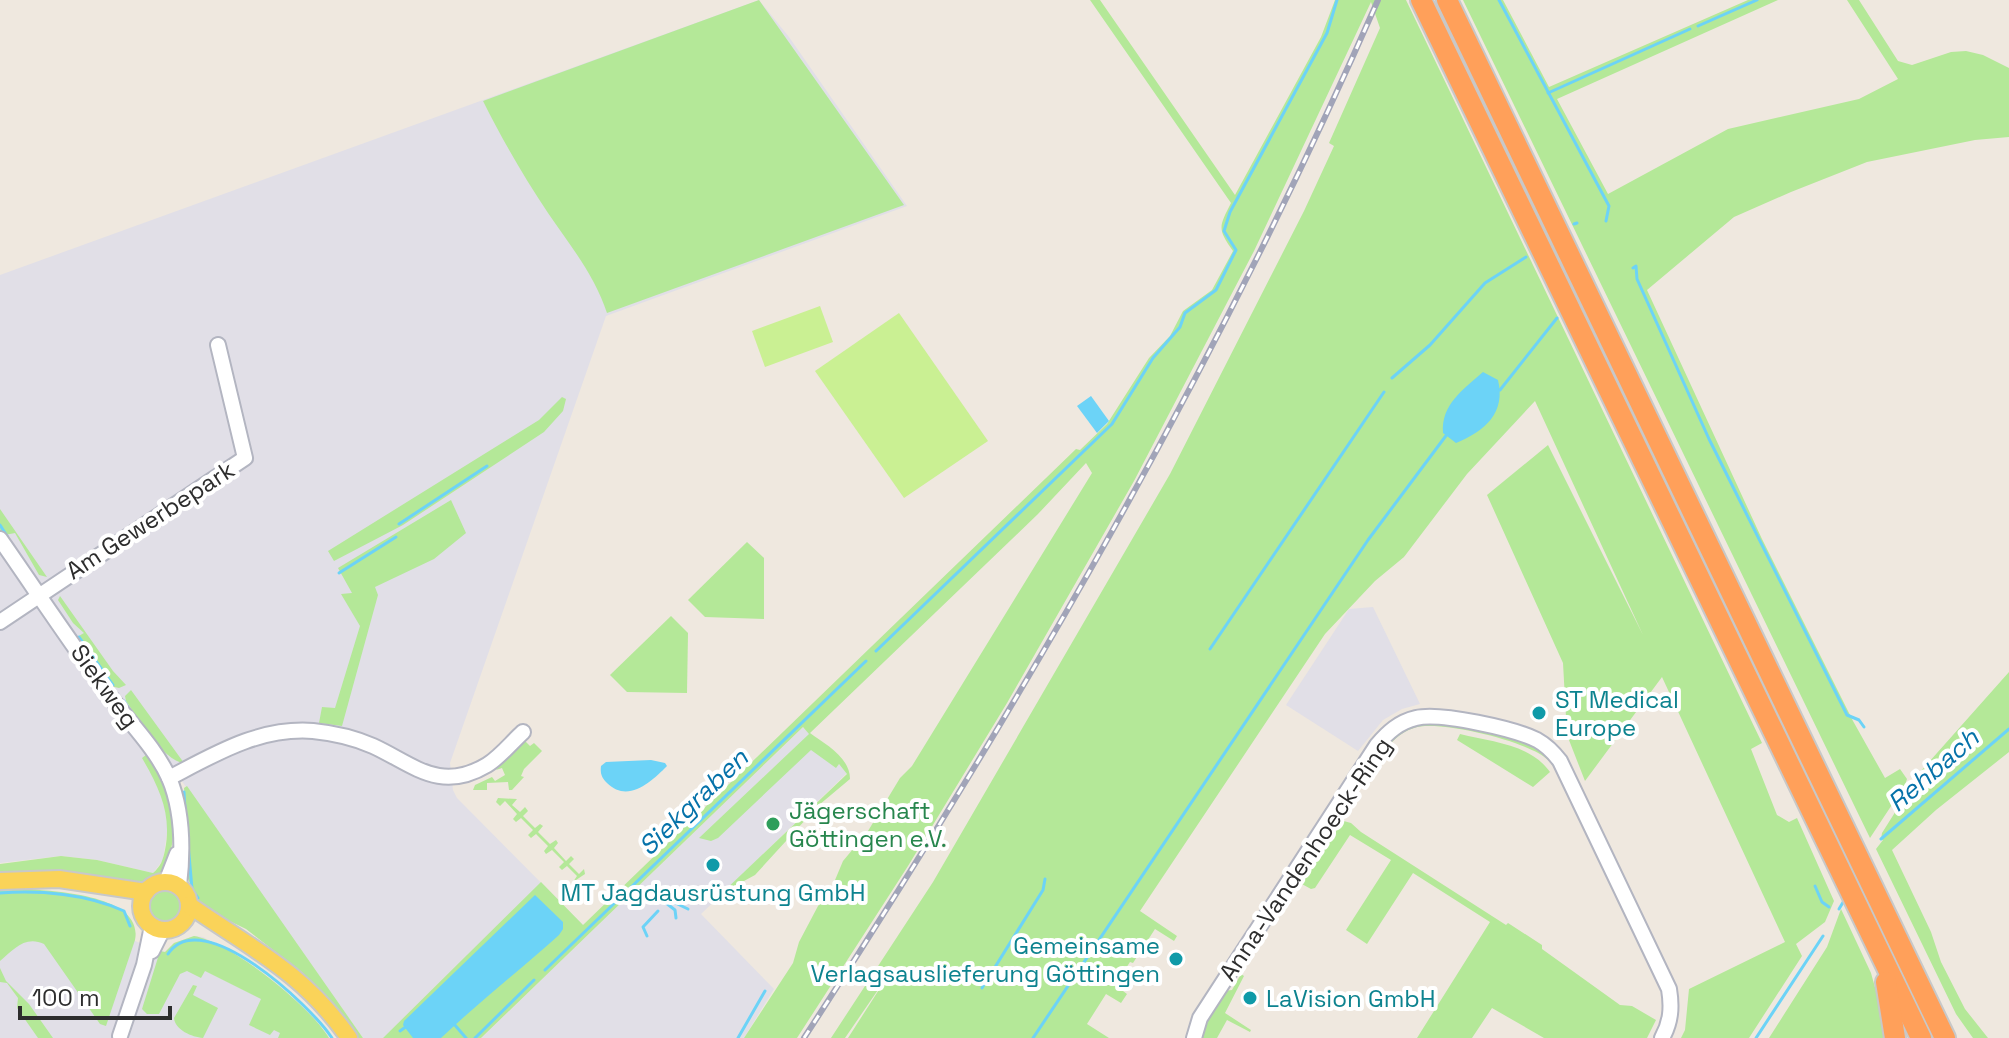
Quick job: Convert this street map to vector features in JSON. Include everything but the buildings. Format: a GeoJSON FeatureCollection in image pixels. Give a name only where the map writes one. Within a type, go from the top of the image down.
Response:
{"type":"FeatureCollection","features":[{"type":"Feature","properties":{"kind":"highway"},"geometry":{"type":"LineString","coordinates":[[1421,0],[1921,1038]]}},
{"type":"Feature","properties":{"kind":"highway"},"geometry":{"type":"LineString","coordinates":[[1447,0],[1940,1029],[1957,1038]]}},
{"type":"Feature","properties":{"kind":"highway"},"geometry":{"type":"LineString","coordinates":[[1882,958],[1895,1038]]}},
{"type":"Feature","properties":{"kind":"main road"},"geometry":{"type":"LineString","coordinates":[[0,881],[59,879],[104,887],[144,899]]}},
{"type":"Feature","properties":{"kind":"main road"},"geometry":{"type":"LineString","coordinates":[[155,884],[173,884],[186,895],[186,913],[175,928],[158,928],[144,917],[144,899],[155,884]]}},
{"type":"Feature","properties":{"kind":"main road"},"geometry":{"type":"LineString","coordinates":[[186,913],[223,928],[277,962],[326,1009],[349,1038]]}},
{"type":"Feature","properties":{"kind":"street","name":"Am Gewerbepark"},"geometry":{"type":"LineString","coordinates":[[40,595],[245,458],[218,345]]}},
{"type":"Feature","properties":{"kind":"street","name":"Siekweg"},"geometry":{"type":"LineString","coordinates":[[0,539],[112,698],[152,749],[169,778],[178,812],[180,846],[173,884]]}},
{"type":"Feature","properties":{"kind":"street"},"geometry":{"type":"LineString","coordinates":[[0,622],[40,595]]}},
{"type":"Feature","properties":{"kind":"street","name":"Anna-Vandenhoeck-Ring"},"geometry":{"type":"LineString","coordinates":[[1194,1038],[1200,1018],[1377,745],[1402,723],[1418,717],[1437,716],[1537,740],[1560,761],[1663,971],[1672,1005],[1662,1038]]}},
{"type":"Feature","properties":{"kind":"street"},"geometry":{"type":"LineString","coordinates":[[169,778],[243,741],[305,731],[359,741],[427,774],[455,777],[486,765],[523,732]]}},
{"type":"Feature","properties":{"kind":"street"},"geometry":{"type":"LineString","coordinates":[[120,1036],[158,928]]}},
{"type":"Feature","properties":{"kind":"shaded area"},"geometry":{"type":"Polygon","coordinates":[[[759,0],[789,37],[907,206],[606,316],[450,763],[457,798],[583,925],[467,1038],[363,1038],[162,753],[150,760],[146,756],[164,802],[168,826],[163,860],[153,873],[97,860],[61,856],[0,863],[0,275],[759,0]]]}},
{"type":"Feature","properties":{"kind":"shaded area"},"geometry":{"type":"Polygon","coordinates":[[[1373,607],[1420,704],[1402,709],[1383,720],[1358,751],[1286,705],[1349,609],[1373,607]]]}},
{"type":"Feature","properties":{"kind":"shaded area"},"geometry":{"type":"Polygon","coordinates":[[[803,727],[847,773],[701,914],[774,989],[744,1038],[481,1038],[803,727]]]}},
{"type":"Feature","properties":{"kind":"shaded area"},"geometry":{"type":"Polygon","coordinates":[[[0,896],[128,928],[135,941],[165,952],[174,943],[194,936],[203,937],[239,957],[276,984],[312,1016],[329,1038],[0,1038],[0,896]]]}},
{"type":"Feature","properties":{"kind":"green space"},"geometry":{"type":"Polygon","coordinates":[[[759,0],[904,205],[607,313],[589,274],[530,186],[483,101],[759,0]]]}},
{"type":"Feature","properties":{"kind":"green space"},"geometry":{"type":"Polygon","coordinates":[[[1090,0],[1100,0],[1235,195],[1321,37],[1335,0],[1406,0],[1762,743],[1751,749],[1777,815],[1789,822],[1797,818],[1834,901],[1825,922],[1796,944],[1802,956],[1749,1038],[1681,1038],[1685,1030],[1689,989],[1785,942],[1662,677],[1585,781],[1567,735],[1563,663],[1487,495],[1548,445],[1643,635],[1535,401],[1467,474],[1404,557],[1375,581],[1325,634],[1140,911],[1177,936],[1174,941],[1155,929],[1115,985],[1127,994],[1121,1003],[1106,994],[1087,1024],[1109,1038],[848,1038],[891,971],[845,1038],[831,1038],[933,882],[1170,474],[1334,146],[1329,143],[1380,28],[1371,2],[1254,251],[1134,481],[1007,703],[908,866],[797,1038],[744,1038],[793,963],[799,942],[818,906],[830,892],[843,861],[868,831],[900,778],[912,766],[1092,473],[1086,463],[1038,514],[810,733],[841,758],[850,779],[819,805],[755,875],[722,893],[847,774],[839,764],[836,768],[811,750],[718,838],[711,841],[699,838],[809,734],[803,727],[481,1038],[383,1038],[541,882],[583,925],[1076,449],[1080,450],[1107,424],[1149,358],[1170,336],[1183,311],[1212,290],[1233,251],[1222,232],[1224,217],[1231,203],[1090,0]]]}},
{"type":"Feature","properties":{"kind":"green space"},"geometry":{"type":"Polygon","coordinates":[[[1463,0],[1503,0],[1549,87],[1748,0],[1778,0],[1557,99],[1608,194],[1728,129],[1859,99],[1898,79],[1847,0],[1859,0],[1898,61],[1912,65],[1951,52],[1966,51],[1983,55],[2009,68],[2009,137],[1975,140],[1867,162],[1791,192],[1734,217],[1647,290],[1762,539],[1853,721],[1885,778],[1900,769],[1907,779],[1870,838],[1463,0]]]}},
{"type":"Feature","properties":{"kind":"green space"},"geometry":{"type":"Polygon","coordinates":[[[820,306],[833,342],[765,367],[752,331],[820,306]]]}},
{"type":"Feature","properties":{"kind":"green space"},"geometry":{"type":"Polygon","coordinates":[[[899,313],[988,441],[904,498],[815,371],[899,313]]]}},
{"type":"Feature","properties":{"kind":"green space"},"geometry":{"type":"Polygon","coordinates":[[[562,397],[566,399],[563,411],[544,432],[403,525],[334,561],[328,551],[539,420],[562,397]]]}},
{"type":"Feature","properties":{"kind":"green space"},"geometry":{"type":"Polygon","coordinates":[[[451,500],[466,533],[434,559],[375,587],[378,595],[342,726],[319,723],[322,707],[335,708],[360,626],[341,594],[352,593],[338,568],[451,500]]]}},
{"type":"Feature","properties":{"kind":"green space"},"geometry":{"type":"Polygon","coordinates":[[[0,509],[47,577],[39,575],[15,533],[5,535],[0,530],[0,509]]]}},
{"type":"Feature","properties":{"kind":"green space"},"geometry":{"type":"Polygon","coordinates":[[[747,542],[764,558],[764,619],[705,617],[688,600],[747,542]]]}},
{"type":"Feature","properties":{"kind":"green space"},"geometry":{"type":"Polygon","coordinates":[[[60,596],[126,685],[119,688],[110,686],[77,640],[84,633],[73,623],[58,600],[60,596]]]}},
{"type":"Feature","properties":{"kind":"green space"},"geometry":{"type":"Polygon","coordinates":[[[671,616],[688,633],[687,693],[627,692],[610,675],[671,616]]]}},
{"type":"Feature","properties":{"kind":"green space"},"geometry":{"type":"Polygon","coordinates":[[[2009,672],[2009,752],[1936,810],[1892,850],[1965,1009],[1988,1038],[1973,1038],[1956,1014],[1876,849],[1883,840],[1882,833],[1921,771],[2009,672]]]}},
{"type":"Feature","properties":{"kind":"green space"},"geometry":{"type":"Polygon","coordinates":[[[131,690],[184,763],[168,755],[144,728],[126,701],[125,696],[131,690]]]}},
{"type":"Feature","properties":{"kind":"green space"},"geometry":{"type":"Polygon","coordinates":[[[1443,722],[1532,744],[1551,758],[1573,796],[1570,798],[1555,768],[1538,753],[1462,729],[1426,726],[1408,730],[1389,745],[1378,760],[1377,756],[1384,746],[1398,733],[1413,726],[1443,722]]]}},
{"type":"Feature","properties":{"kind":"green space"},"geometry":{"type":"Polygon","coordinates":[[[1460,734],[1521,750],[1532,755],[1550,772],[1533,787],[1457,740],[1460,734]]]}},
{"type":"Feature","properties":{"kind":"green space"},"geometry":{"type":"Polygon","coordinates":[[[522,738],[542,751],[524,769],[521,776],[524,777],[512,790],[509,790],[508,782],[487,783],[487,790],[473,790],[475,785],[492,777],[495,781],[505,775],[502,768],[496,770],[522,738]]]}},
{"type":"Feature","properties":{"kind":"green space"},"geometry":{"type":"Polygon","coordinates":[[[146,755],[163,783],[172,812],[172,842],[163,874],[138,884],[70,873],[0,876],[0,864],[61,856],[97,860],[153,873],[163,857],[167,825],[159,792],[142,758],[146,755]]]}},
{"type":"Feature","properties":{"kind":"green space"},"geometry":{"type":"Polygon","coordinates":[[[187,786],[363,1038],[356,1038],[303,973],[246,929],[207,910],[196,899],[187,876],[189,844],[184,788],[187,786]]]}},
{"type":"Feature","properties":{"kind":"green space"},"geometry":{"type":"Polygon","coordinates":[[[498,798],[517,799],[512,805],[520,812],[525,807],[528,811],[523,816],[535,828],[540,824],[543,826],[538,832],[550,844],[556,840],[558,843],[554,848],[566,861],[571,856],[574,859],[569,864],[579,874],[584,869],[585,874],[573,882],[577,876],[567,866],[562,870],[559,867],[564,862],[552,850],[546,854],[544,851],[548,846],[536,834],[531,838],[528,835],[533,830],[521,818],[516,822],[513,819],[517,814],[505,801],[500,806],[496,802],[498,798]]]}},
{"type":"Feature","properties":{"kind":"green space"},"geometry":{"type":"Polygon","coordinates":[[[1340,820],[1351,823],[1506,925],[1508,923],[1542,945],[1542,949],[1620,1005],[1632,1006],[1656,1020],[1647,1038],[1544,1038],[1492,1008],[1472,1038],[1417,1038],[1490,922],[1413,873],[1367,944],[1346,930],[1391,860],[1350,835],[1315,888],[1300,883],[1340,820]]]}},
{"type":"Feature","properties":{"kind":"green space"},"geometry":{"type":"Polygon","coordinates":[[[25,889],[95,898],[126,913],[134,925],[135,940],[106,1026],[100,1024],[44,944],[25,943],[0,961],[0,891],[25,889]]]}},
{"type":"Feature","properties":{"kind":"green space"},"geometry":{"type":"Polygon","coordinates":[[[165,890],[177,895],[182,907],[177,919],[165,924],[153,919],[148,907],[153,895],[165,890]]]}},
{"type":"Feature","properties":{"kind":"green space"},"geometry":{"type":"Polygon","coordinates":[[[1841,909],[1871,973],[1889,1038],[1769,1038],[1827,947],[1841,909]]]}},
{"type":"Feature","properties":{"kind":"green space"},"geometry":{"type":"Polygon","coordinates":[[[194,936],[228,950],[268,977],[305,1009],[329,1038],[278,1038],[280,1033],[274,1030],[270,1035],[249,1025],[261,999],[205,971],[201,978],[187,971],[180,974],[159,1014],[147,1014],[142,1009],[160,951],[165,952],[174,943],[194,936]]]}},
{"type":"Feature","properties":{"kind":"green space"},"geometry":{"type":"Polygon","coordinates":[[[0,968],[6,981],[29,1004],[53,1038],[38,1038],[17,1008],[18,998],[7,983],[0,982],[0,968]]]}},
{"type":"Feature","properties":{"kind":"green space"},"geometry":{"type":"Polygon","coordinates":[[[1241,974],[1244,976],[1225,1013],[1250,1032],[1227,1020],[1217,1038],[1202,1038],[1204,1024],[1223,991],[1232,990],[1241,974]]]}},
{"type":"Feature","properties":{"kind":"green space"},"geometry":{"type":"Polygon","coordinates":[[[193,985],[197,986],[193,995],[218,1008],[203,1038],[185,1032],[177,1026],[174,1018],[193,985]]]}},
{"type":"Feature","properties":{"kind":"water"},"geometry":{"type":"Polygon","coordinates":[[[1483,372],[1498,380],[1500,392],[1496,411],[1476,433],[1456,443],[1443,433],[1446,414],[1455,398],[1483,372]]]}},
{"type":"Feature","properties":{"kind":"water"},"geometry":{"type":"Polygon","coordinates":[[[1091,396],[1109,421],[1097,433],[1077,406],[1091,396]]]}},
{"type":"Feature","properties":{"kind":"water"},"geometry":{"type":"Polygon","coordinates":[[[651,760],[667,766],[647,784],[631,791],[615,789],[601,774],[601,766],[606,762],[651,760]]]}},
{"type":"Feature","properties":{"kind":"water"},"geometry":{"type":"Polygon","coordinates":[[[535,895],[563,922],[559,935],[441,1038],[413,1038],[403,1025],[404,1021],[535,895]]]}},
{"type":"Feature","properties":{"kind":"waterway"},"geometry":{"type":"LineString","coordinates":[[876,651],[1112,424],[1153,358],[1180,327],[1185,313],[1216,290],[1236,250],[1224,231],[1230,212],[1327,33],[1337,0]]}},
{"type":"Feature","properties":{"kind":"waterway"},"geometry":{"type":"LineString","coordinates":[[1499,0],[1609,206],[1606,221]]}},
{"type":"Feature","properties":{"kind":"waterway"},"geometry":{"type":"LineString","coordinates":[[1698,26],[1757,0]]}},
{"type":"Feature","properties":{"kind":"waterway"},"geometry":{"type":"LineString","coordinates":[[1548,93],[1690,29]]}},
{"type":"Feature","properties":{"kind":"waterway"},"geometry":{"type":"LineString","coordinates":[[1392,378],[1430,345],[1485,283],[1526,257]]}},
{"type":"Feature","properties":{"kind":"waterway"},"geometry":{"type":"LineString","coordinates":[[1633,268],[1636,266],[1637,279],[1709,439],[1847,715],[1859,720],[1864,727]]}},
{"type":"Feature","properties":{"kind":"waterway"},"geometry":{"type":"LineString","coordinates":[[1500,390],[1557,318]]}},
{"type":"Feature","properties":{"kind":"waterway"},"geometry":{"type":"LineString","coordinates":[[1210,649],[1384,392]]}},
{"type":"Feature","properties":{"kind":"waterway"},"geometry":{"type":"LineString","coordinates":[[1033,1038],[1368,540],[1448,433]]}},
{"type":"Feature","properties":{"kind":"waterway"},"geometry":{"type":"LineString","coordinates":[[399,524],[487,466]]}},
{"type":"Feature","properties":{"kind":"waterway"},"geometry":{"type":"LineString","coordinates":[[0,525],[7,536]]}},
{"type":"Feature","properties":{"kind":"waterway"},"geometry":{"type":"LineString","coordinates":[[339,573],[396,537]]}},
{"type":"Feature","properties":{"kind":"waterway"},"geometry":{"type":"LineString","coordinates":[[79,637],[113,685]]}},
{"type":"Feature","properties":{"kind":"waterway","name":"Siekgraben"},"geometry":{"type":"LineString","coordinates":[[545,970],[866,661]]}},
{"type":"Feature","properties":{"kind":"waterway"},"geometry":{"type":"LineString","coordinates":[[124,701],[133,715]]}},
{"type":"Feature","properties":{"kind":"waterway","name":"Rehbach"},"geometry":{"type":"LineString","coordinates":[[1881,839],[2009,729]]}},
{"type":"Feature","properties":{"kind":"waterway"},"geometry":{"type":"LineString","coordinates":[[184,792],[185,809]]}},
{"type":"Feature","properties":{"kind":"waterway"},"geometry":{"type":"LineString","coordinates":[[188,844],[192,889],[198,898]]}},
{"type":"Feature","properties":{"kind":"waterway"},"geometry":{"type":"LineString","coordinates":[[982,988],[1043,890],[1045,879]]}},
{"type":"Feature","properties":{"kind":"waterway"},"geometry":{"type":"LineString","coordinates":[[1815,886],[1822,902],[1829,907]]}},
{"type":"Feature","properties":{"kind":"waterway"},"geometry":{"type":"LineString","coordinates":[[0,893],[47,893],[95,901],[124,911],[130,926]]}},
{"type":"Feature","properties":{"kind":"waterway"},"geometry":{"type":"LineString","coordinates":[[666,902],[667,899],[688,909]]}},
{"type":"Feature","properties":{"kind":"waterway","name":"Rehbach"},"geometry":{"type":"LineString","coordinates":[[1839,909],[1845,899]]}},
{"type":"Feature","properties":{"kind":"waterway"},"geometry":{"type":"LineString","coordinates":[[666,903],[675,910],[676,918]]}},
{"type":"Feature","properties":{"kind":"waterway"},"geometry":{"type":"LineString","coordinates":[[647,936],[643,927],[658,911]]}},
{"type":"Feature","properties":{"kind":"waterway","name":"Rehbach"},"geometry":{"type":"LineString","coordinates":[[1756,1038],[1823,936]]}},
{"type":"Feature","properties":{"kind":"waterway"},"geometry":{"type":"LineString","coordinates":[[168,954],[184,942],[205,941],[229,950],[280,984],[332,1038]]}},
{"type":"Feature","properties":{"kind":"waterway","name":"Siekgraben"},"geometry":{"type":"LineString","coordinates":[[475,1038],[534,980]]}},
{"type":"Feature","properties":{"kind":"waterway"},"geometry":{"type":"LineString","coordinates":[[738,1038],[765,991]]}},
{"type":"Feature","properties":{"kind":"waterway"},"geometry":{"type":"LineString","coordinates":[[454,1024],[466,1038]]}},
{"type":"Feature","properties":{"kind":"waterway"},"geometry":{"type":"LineString","coordinates":[[400,1031],[407,1026]]}},
{"type":"Feature","properties":{"kind":"railway"},"geometry":{"type":"LineString","coordinates":[[804,1038],[962,787],[1112,531],[1252,269],[1378,0]]}},
{"type":"Feature","properties":{"kind":"place","name":"ST Medical Europe"},"geometry":{"type":"Point","coordinates":[1539,713]}},
{"type":"Feature","properties":{"kind":"place","name":"Jägerschaft Göttingen e.V."},"geometry":{"type":"Point","coordinates":[773,824]}},
{"type":"Feature","properties":{"kind":"place","name":"MT Jagdausrüstung GmbH"},"geometry":{"type":"Point","coordinates":[713,865]}},
{"type":"Feature","properties":{"kind":"place","name":"Gemeinsame Verlagsauslieferung Göttingen"},"geometry":{"type":"Point","coordinates":[1176,959]}},
{"type":"Feature","properties":{"kind":"place","name":"LaVision GmbH"},"geometry":{"type":"Point","coordinates":[1250,998]}}]}
